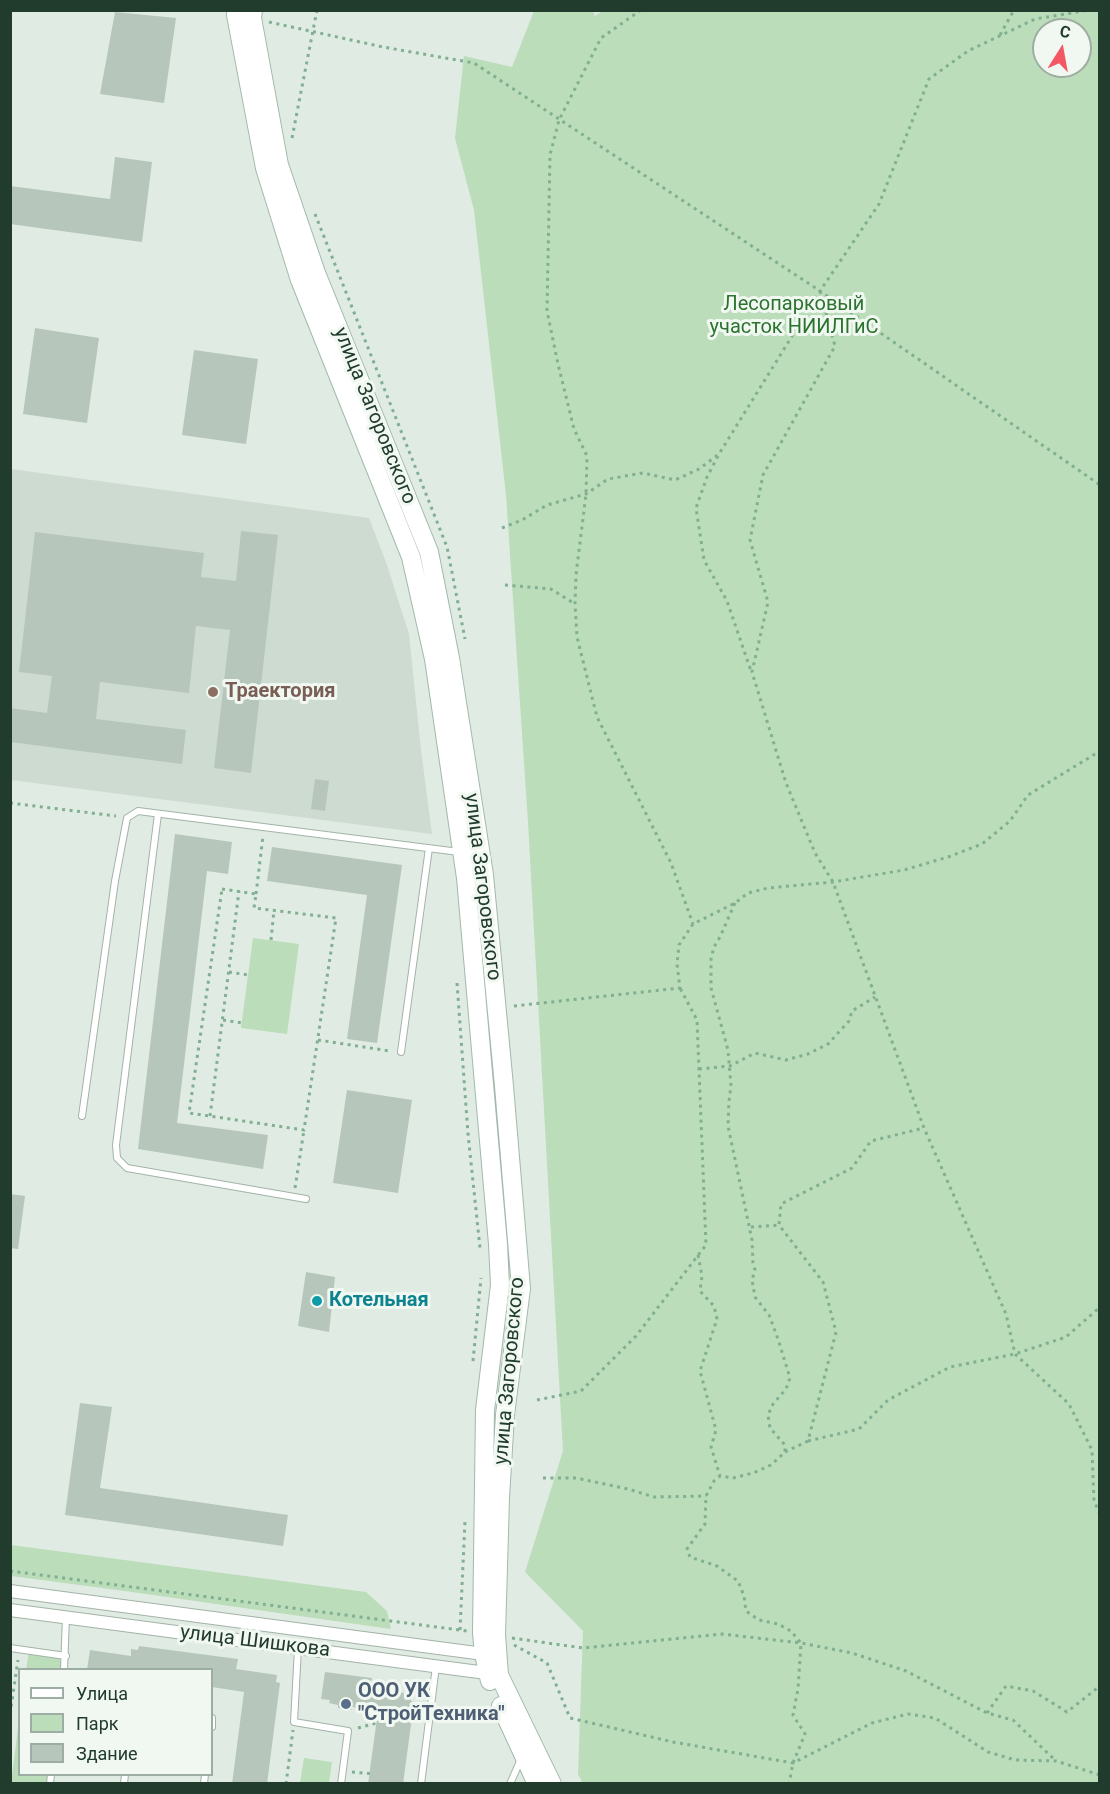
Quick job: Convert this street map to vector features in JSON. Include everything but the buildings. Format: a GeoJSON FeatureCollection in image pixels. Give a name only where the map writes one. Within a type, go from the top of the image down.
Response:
{"type":"FeatureCollection","features":[{"type":"Feature","properties":{"kind":"street","name":"улица Загоровского"},"geometry":{"type":"LineString","coordinates":[[489,1634],[505,1414],[521,1288],[484,875],[450,658],[429,552],[316,273],[279,165],[248,13],[236,15],[265,168],[300,280],[411,557],[434,659],[462,852],[500,1285],[485,1410],[489,1634],[494,1674],[491,1684],[552,1784]]}},
{"type":"Feature","properties":{"kind":"street","name":"улица Шишкова"},"geometry":{"type":"LineString","coordinates":[[10,1591],[491,1655]]}},
{"type":"Feature","properties":{"kind":"street","name":"улица Шишкова"},"geometry":{"type":"LineString","coordinates":[[10,1610],[494,1674]]}},
{"type":"Feature","properties":{"kind":"street","name":"улица Загоровского"},"geometry":{"type":"LineString","coordinates":[[527,1746],[537,1784]]}},
{"type":"Feature","properties":{"kind":"lane"},"geometry":{"type":"LineString","coordinates":[[82,1116],[115,881],[127,818],[138,811],[462,852]]}},
{"type":"Feature","properties":{"kind":"lane"},"geometry":{"type":"LineString","coordinates":[[158,814],[116,1145],[117,1158],[127,1168],[306,1199]]}},
{"type":"Feature","properties":{"kind":"lane"},"geometry":{"type":"LineString","coordinates":[[401,1052],[429,848]]}},
{"type":"Feature","properties":{"kind":"lane"},"geometry":{"type":"LineString","coordinates":[[64,1668],[66,1617]]}},
{"type":"Feature","properties":{"kind":"lane"},"geometry":{"type":"LineString","coordinates":[[10,1648],[66,1656]]}},
{"type":"Feature","properties":{"kind":"lane"},"geometry":{"type":"LineString","coordinates":[[298,1648],[294,1722],[348,1731],[341,1784]]}},
{"type":"Feature","properties":{"kind":"lane"},"geometry":{"type":"LineString","coordinates":[[421,1784],[436,1666]]}},
{"type":"Feature","properties":{"kind":"lane"},"geometry":{"type":"LineString","coordinates":[[510,1784],[527,1746]]}},
{"type":"Feature","properties":{"kind":"path"},"geometry":{"type":"LineString","coordinates":[[291,144],[317,10]]}},
{"type":"Feature","properties":{"kind":"path"},"geometry":{"type":"LineString","coordinates":[[641,10],[601,38],[559,120],[550,155],[548,311],[574,429],[587,456],[586,494],[576,575],[577,637],[597,717],[671,863],[693,924]]}},
{"type":"Feature","properties":{"kind":"path"},"geometry":{"type":"LineString","coordinates":[[998,37],[1014,10]]}},
{"type":"Feature","properties":{"kind":"path"},"geometry":{"type":"LineString","coordinates":[[1089,10],[1035,19],[968,51],[929,79],[879,204],[820,291],[719,454],[707,477],[696,508],[704,560],[727,601],[752,672],[786,783],[815,853],[833,882],[924,1128],[1006,1314],[1015,1354],[1069,1404],[1092,1450],[1094,1501],[1100,1514]]}},
{"type":"Feature","properties":{"kind":"path"},"geometry":{"type":"LineString","coordinates":[[248,13],[383,47],[474,63],[820,291],[1100,485]]}},
{"type":"Feature","properties":{"kind":"path"},"geometry":{"type":"LineString","coordinates":[[752,672],[768,602],[750,540],[763,475],[836,346],[820,291]]}},
{"type":"Feature","properties":{"kind":"path"},"geometry":{"type":"LineString","coordinates":[[502,528],[522,520],[547,505],[586,494],[608,479],[643,472],[675,480],[699,469],[719,454]]}},
{"type":"Feature","properties":{"kind":"path"},"geometry":{"type":"LineString","coordinates":[[505,585],[551,589],[575,604]]}},
{"type":"Feature","properties":{"kind":"path"},"geometry":{"type":"LineString","coordinates":[[537,1400],[581,1391],[636,1336],[706,1245],[697,1020],[680,988],[677,964],[679,945],[693,924],[735,903],[748,893],[768,888],[833,882],[904,870],[982,844],[1010,821],[1028,795],[1100,751]]}},
{"type":"Feature","properties":{"kind":"path"},"geometry":{"type":"LineString","coordinates":[[10,803],[127,818]]}},
{"type":"Feature","properties":{"kind":"path"},"geometry":{"type":"LineString","coordinates":[[264,828],[254,908],[336,918],[293,1196]]}},
{"type":"Feature","properties":{"kind":"path"},"geometry":{"type":"LineString","coordinates":[[256,894],[222,889],[189,1113],[304,1130]]}},
{"type":"Feature","properties":{"kind":"path"},"geometry":{"type":"LineString","coordinates":[[210,1116],[239,891]]}},
{"type":"Feature","properties":{"kind":"path"},"geometry":{"type":"LineString","coordinates":[[735,903],[714,947],[711,959],[711,988],[728,1050],[731,1086],[728,1126],[750,1227],[755,1270],[752,1280],[755,1297],[769,1315],[790,1378],[786,1389],[773,1404],[768,1415],[770,1428],[785,1445],[785,1452]]}},
{"type":"Feature","properties":{"kind":"path"},"geometry":{"type":"LineString","coordinates":[[270,940],[274,910]]}},
{"type":"Feature","properties":{"kind":"path"},"geometry":{"type":"LineString","coordinates":[[229,972],[248,975]]}},
{"type":"Feature","properties":{"kind":"path"},"geometry":{"type":"LineString","coordinates":[[456,975],[468,1134],[480,1248]]}},
{"type":"Feature","properties":{"kind":"path"},"geometry":{"type":"LineString","coordinates":[[497,1009],[535,1002],[680,988]]}},
{"type":"Feature","properties":{"kind":"path"},"geometry":{"type":"LineString","coordinates":[[699,1069],[729,1066],[755,1053],[786,1060],[808,1054],[828,1044],[849,1021],[852,1011],[875,997]]}},
{"type":"Feature","properties":{"kind":"path"},"geometry":{"type":"LineString","coordinates":[[222,1020],[242,1023]]}},
{"type":"Feature","properties":{"kind":"path"},"geometry":{"type":"LineString","coordinates":[[318,1040],[401,1052]]}},
{"type":"Feature","properties":{"kind":"path"},"geometry":{"type":"LineString","coordinates":[[808,1441],[836,1332],[823,1282],[779,1226],[781,1204],[852,1168],[871,1141],[924,1128]]}},
{"type":"Feature","properties":{"kind":"path"},"geometry":{"type":"LineString","coordinates":[[750,1227],[779,1226]]}},
{"type":"Feature","properties":{"kind":"path"},"geometry":{"type":"LineString","coordinates":[[698,1255],[702,1276],[700,1291],[714,1306],[717,1319],[700,1371],[716,1430],[711,1447],[720,1476]]}},
{"type":"Feature","properties":{"kind":"path"},"geometry":{"type":"LineString","coordinates":[[472,1368],[482,1271]]}},
{"type":"Feature","properties":{"kind":"path"},"geometry":{"type":"LineString","coordinates":[[789,1784],[805,1734],[794,1715],[801,1643],[791,1631],[778,1624],[759,1620],[746,1611],[744,1596],[738,1581],[728,1573],[717,1566],[690,1557],[687,1549],[705,1524],[706,1496],[714,1481],[720,1476],[733,1478],[753,1473],[771,1465],[785,1452],[808,1441],[859,1429],[888,1400],[950,1367],[1015,1354],[1066,1337],[1100,1307]]}},
{"type":"Feature","properties":{"kind":"path"},"geometry":{"type":"LineString","coordinates":[[543,1478],[576,1478],[654,1497],[706,1496]]}},
{"type":"Feature","properties":{"kind":"path"},"geometry":{"type":"LineString","coordinates":[[460,1630],[466,1511]]}},
{"type":"Feature","properties":{"kind":"path"},"geometry":{"type":"LineString","coordinates":[[10,1571],[583,1648],[722,1634],[801,1643],[852,1653],[906,1671],[987,1713],[1013,1720],[1056,1761]]}},
{"type":"Feature","properties":{"kind":"path"},"geometry":{"type":"LineString","coordinates":[[489,1634],[548,1663],[570,1718],[673,1742],[794,1763],[872,1724],[908,1714],[935,1718],[988,1752],[1016,1760],[1056,1761],[1100,1774]]}},
{"type":"Feature","properties":{"kind":"path"},"geometry":{"type":"LineString","coordinates":[[10,1714],[19,1650]]}},
{"type":"Feature","properties":{"kind":"path"},"geometry":{"type":"LineString","coordinates":[[987,1713],[1006,1686],[1033,1691],[1067,1712],[1100,1686]]}},
{"type":"Feature","properties":{"kind":"path"},"geometry":{"type":"LineString","coordinates":[[286,1784],[294,1722]]}},
{"type":"Feature","properties":{"kind":"path"},"geometry":{"type":"LineString","coordinates":[[348,1731],[380,1722]]}},
{"type":"Feature","properties":{"kind":"path"},"geometry":{"type":"LineString","coordinates":[[343,1772],[374,1774]]}},
{"type":"Feature","properties":{"kind":"shaded area","name":"Траектория"},"geometry":{"type":"Polygon","coordinates":[[[11,469],[369,518],[409,634],[432,834],[11,780],[11,469]]]}},
{"type":"Feature","properties":{"kind":"green space","name":"Лесопарковый участок НИИЛГиС"},"geometry":{"type":"Polygon","coordinates":[[[604,10],[1099,11],[1099,1783],[583,1784],[578,1774],[583,1631],[525,1572],[563,1451],[528,822],[506,495],[474,210],[455,138],[464,56],[512,67],[534,11],[593,11],[595,16],[604,10]]]}},
{"type":"Feature","properties":{"kind":"green space"},"geometry":{"type":"Polygon","coordinates":[[[253,938],[299,944],[287,1034],[241,1028],[253,938]]]}},
{"type":"Feature","properties":{"kind":"green space"},"geometry":{"type":"Polygon","coordinates":[[[11,1545],[366,1592],[387,1611],[391,1629],[11,1576],[11,1545]]]}},
{"type":"Feature","properties":{"kind":"green space"},"geometry":{"type":"Polygon","coordinates":[[[29,1651],[66,1656],[64,1668],[26,1668],[29,1651]]]}},
{"type":"Feature","properties":{"kind":"green space"},"geometry":{"type":"Polygon","coordinates":[[[18,1728],[18,1776],[51,1776],[50,1783],[11,1784],[18,1728]]]}},
{"type":"Feature","properties":{"kind":"green space"},"geometry":{"type":"Polygon","coordinates":[[[304,1758],[332,1762],[329,1783],[300,1783],[304,1758]]]}},
{"type":"Feature","properties":{"kind":"place","name":"Траектория"},"geometry":{"type":"Point","coordinates":[213,692]}},
{"type":"Feature","properties":{"kind":"place","name":"Котельная"},"geometry":{"type":"Point","coordinates":[317,1301]}},
{"type":"Feature","properties":{"kind":"place","name":"ООО УК \"СтройТехника\""},"geometry":{"type":"Point","coordinates":[346,1704]}}]}
